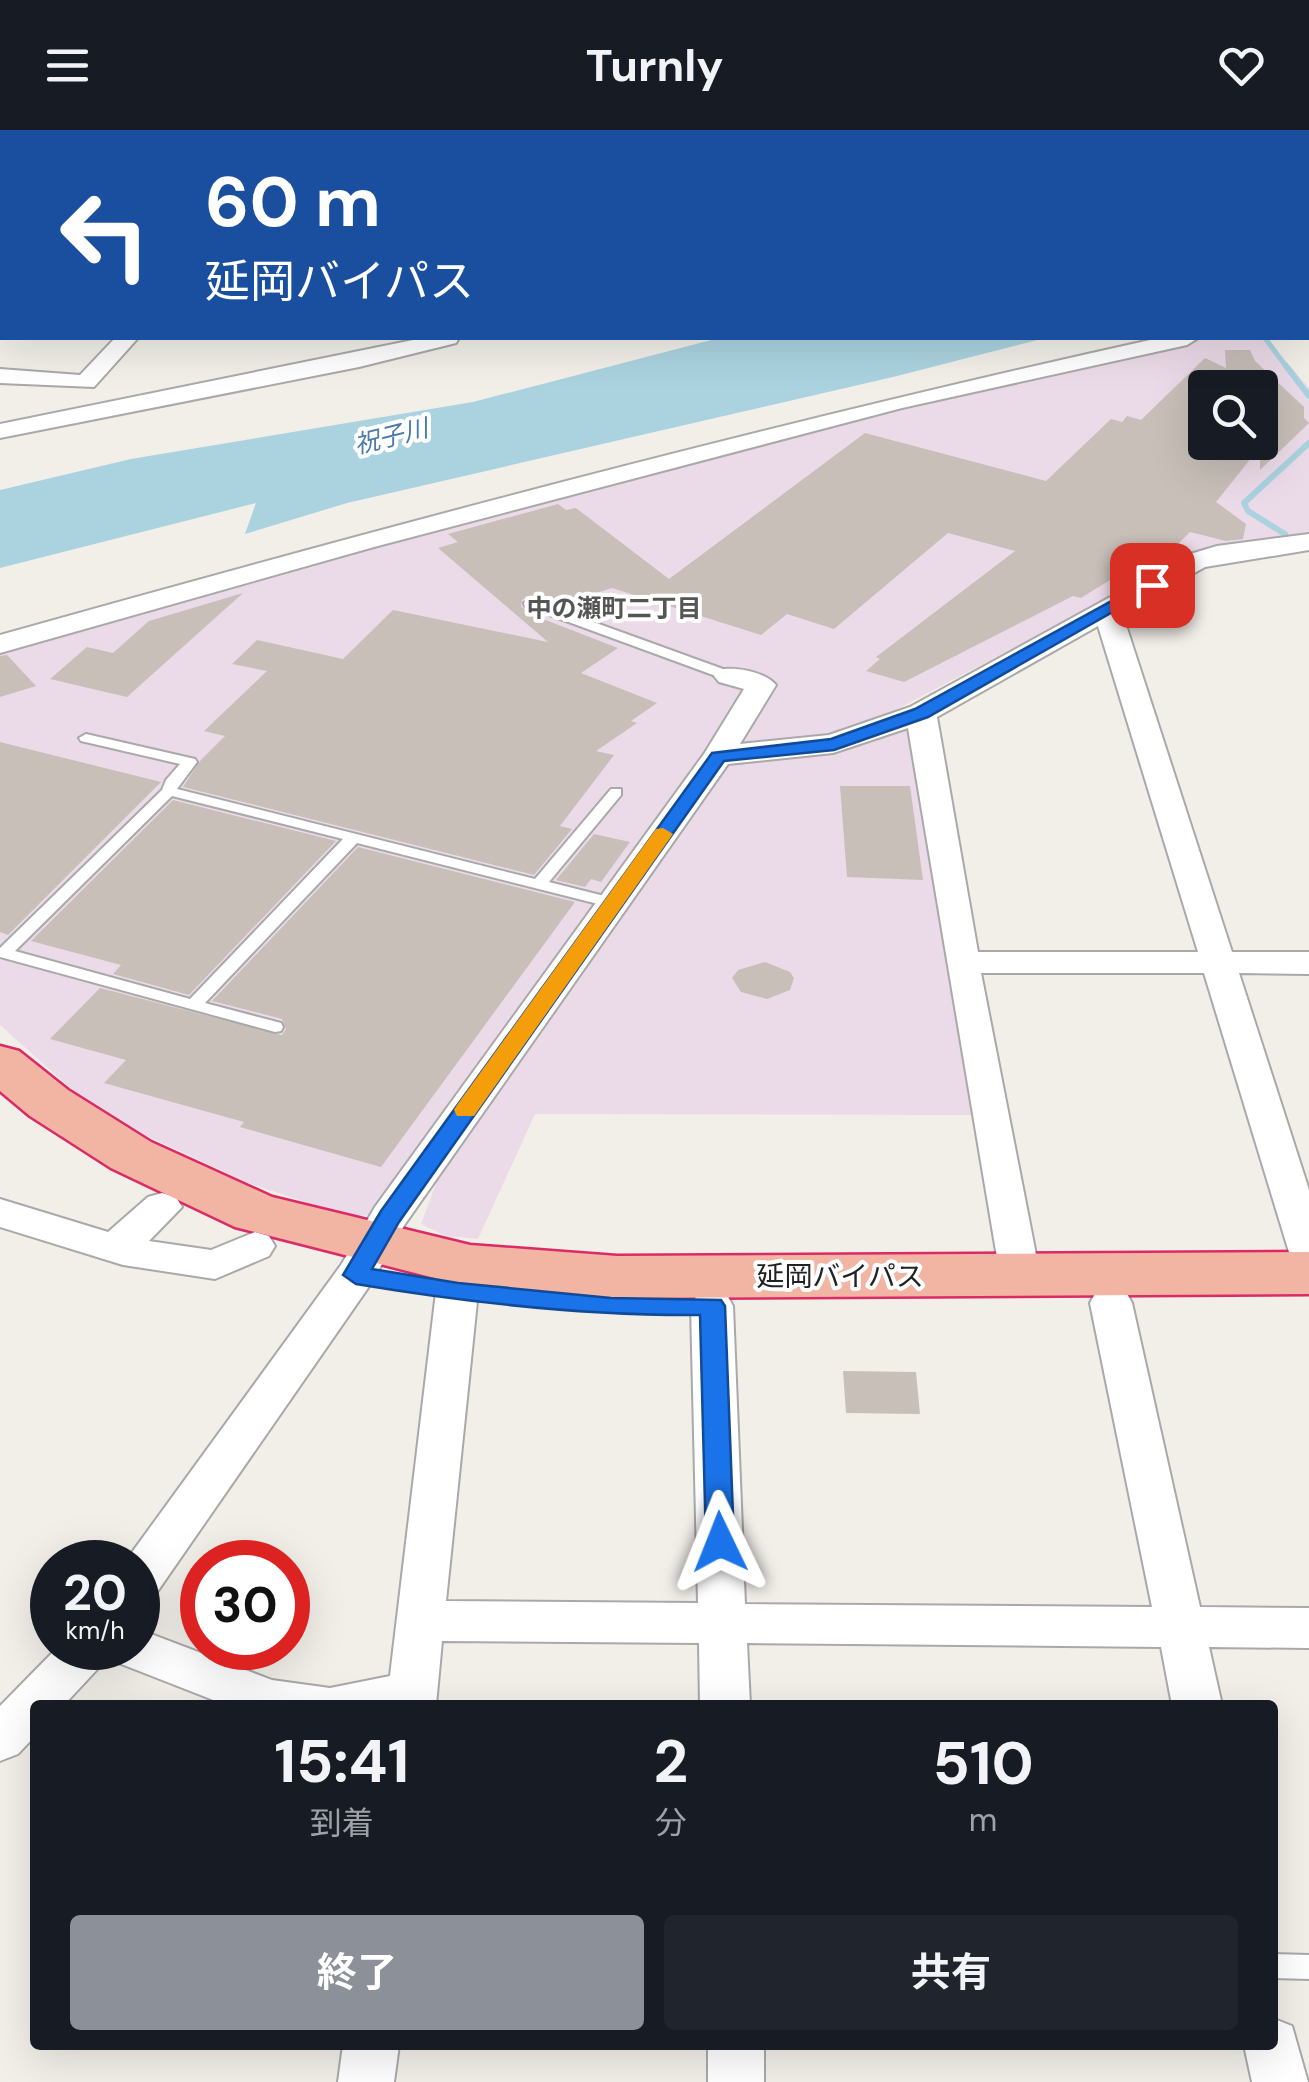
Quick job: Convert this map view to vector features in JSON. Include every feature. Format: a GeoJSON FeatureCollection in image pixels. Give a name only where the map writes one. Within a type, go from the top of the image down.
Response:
{"type":"FeatureCollection","features":[{"type":"Feature","properties":{"kind":"highway","name":"延岡バイパス"},"geometry":{"type":"LineString","coordinates":[[0,1063],[49,1103],[131,1154],[364,1259],[458,1292],[611,1307],[1309,1305]]}},
{"type":"Feature","properties":{"kind":"highway","name":"延岡バイパス"},"geometry":{"type":"LineString","coordinates":[[0,1108],[87,1169],[162,1207],[255,1246],[364,1259],[617,1277],[1309,1274]]}},
{"type":"Feature","properties":{"kind":"street"},"geometry":{"type":"LineString","coordinates":[[0,376],[86,382],[125,340]]}},
{"type":"Feature","properties":{"kind":"street"},"geometry":{"type":"LineString","coordinates":[[0,431],[359,360],[440,340]]}},
{"type":"Feature","properties":{"kind":"street"},"geometry":{"type":"LineString","coordinates":[[0,644],[364,541],[899,402],[1178,340]]}},
{"type":"Feature","properties":{"kind":"street"},"geometry":{"type":"LineString","coordinates":[[718,756],[834,744],[921,713],[1196,561],[1217,554],[1309,542]]}},
{"type":"Feature","properties":{"kind":"street"},"geometry":{"type":"LineString","coordinates":[[1102,613],[1112,625],[1309,1252]]}},
{"type":"Feature","properties":{"kind":"street"},"geometry":{"type":"LineString","coordinates":[[160,1550],[718,756],[761,685],[729,676]]}},
{"type":"Feature","properties":{"kind":"street"},"geometry":{"type":"LineString","coordinates":[[921,713],[1020,1275]]}},
{"type":"Feature","properties":{"kind":"street"},"geometry":{"type":"LineString","coordinates":[[962,962],[1309,963]]}},
{"type":"Feature","properties":{"kind":"street"},"geometry":{"type":"LineString","coordinates":[[116,1248],[162,1207]]}},
{"type":"Feature","properties":{"kind":"street"},"geometry":{"type":"LineString","coordinates":[[0,1213],[116,1248],[215,1265],[255,1246]]}},
{"type":"Feature","properties":{"kind":"street"},"geometry":{"type":"LineString","coordinates":[[411,1700],[458,1292]]}},
{"type":"Feature","properties":{"kind":"street"},"geometry":{"type":"LineString","coordinates":[[1111,1303],[1196,1700]]}},
{"type":"Feature","properties":{"kind":"street"},"geometry":{"type":"LineString","coordinates":[[712,1306],[726,1700]]}},
{"type":"Feature","properties":{"kind":"street"},"geometry":{"type":"LineString","coordinates":[[420,1621],[1309,1628]]}},
{"type":"Feature","properties":{"kind":"street"},"geometry":{"type":"LineString","coordinates":[[160,1659],[266,1700]]}},
{"type":"Feature","properties":{"kind":"street"},"geometry":{"type":"LineString","coordinates":[[37,1700],[66,1670]]}},
{"type":"Feature","properties":{"kind":"street"},"geometry":{"type":"LineString","coordinates":[[0,1739],[30,1708]]}},
{"type":"Feature","properties":{"kind":"street"},"geometry":{"type":"LineString","coordinates":[[366,2082],[370,2050]]}},
{"type":"Feature","properties":{"kind":"street"},"geometry":{"type":"LineString","coordinates":[[736,2050],[736,2082]]}},
{"type":"Feature","properties":{"kind":"street"},"geometry":{"type":"LineString","coordinates":[[1273,2050],[1280,2082]]}},
{"type":"Feature","properties":{"kind":"lane"},"geometry":{"type":"LineString","coordinates":[[530,602],[729,676]]}},
{"type":"Feature","properties":{"kind":"lane"},"geometry":{"type":"LineString","coordinates":[[86,738],[190,762],[171,783],[170,791],[4,953],[276,1027]]}},
{"type":"Feature","properties":{"kind":"lane"},"geometry":{"type":"LineString","coordinates":[[170,791],[614,903]]}},
{"type":"Feature","properties":{"kind":"lane"},"geometry":{"type":"LineString","coordinates":[[540,883],[616,792]]}},
{"type":"Feature","properties":{"kind":"lane"},"geometry":{"type":"LineString","coordinates":[[194,1004],[354,836]]}},
{"type":"Feature","properties":{"kind":"lane"},"geometry":{"type":"LineString","coordinates":[[1278,1966],[1309,1967]]}},
{"type":"Feature","properties":{"kind":"shaded area"},"geometry":{"type":"Polygon","coordinates":[[[1186,340],[1268,340],[1309,388],[1309,539],[1197,552],[859,729],[702,755],[371,1215],[351,1217],[248,1183],[145,1135],[78,1095],[0,1025],[0,649],[943,396],[1186,340]]]}},
{"type":"Feature","properties":{"kind":"shaded area"},"geometry":{"type":"Polygon","coordinates":[[[900,726],[914,731],[977,1115],[535,1114],[478,1239],[446,1236],[421,1224],[441,1170],[718,772],[731,764],[833,751],[900,726]]]}},
{"type":"Feature","properties":{"kind":"water","name":"祝子川"},"geometry":{"type":"Polygon","coordinates":[[[711,340],[1037,340],[347,503],[245,534],[256,503],[0,568],[0,490],[131,459],[473,402],[711,340]]]}},
{"type":"Feature","properties":{"kind":"building"},"geometry":{"type":"Polygon","coordinates":[[[1225,350],[1250,350],[1265,370],[1193,370],[1205,358],[1226,368],[1225,350]]]}},
{"type":"Feature","properties":{"kind":"building"},"geometry":{"type":"Polygon","coordinates":[[[1188,374],[1188,460],[1250,460],[1216,502],[1246,524],[1243,539],[1226,541],[1190,532],[1170,552],[1152,547],[1136,564],[1081,598],[1073,596],[904,682],[866,671],[880,659],[876,657],[1015,551],[948,533],[834,629],[787,614],[761,635],[612,588],[559,605],[531,595],[522,600],[521,607],[534,613],[530,614],[618,648],[581,673],[657,703],[631,721],[637,723],[596,751],[614,755],[560,826],[572,829],[534,875],[183,787],[200,761],[225,736],[204,731],[267,671],[232,664],[257,640],[343,659],[393,610],[548,642],[438,548],[458,542],[448,534],[558,504],[566,510],[576,508],[669,579],[865,433],[1046,481],[1111,419],[1122,422],[1127,416],[1141,420],[1188,374]]]}},
{"type":"Feature","properties":{"kind":"building"},"geometry":{"type":"Polygon","coordinates":[[[1278,383],[1304,407],[1304,418],[1309,423],[1278,453],[1278,383]]]}},
{"type":"Feature","properties":{"kind":"building"},"geometry":{"type":"Polygon","coordinates":[[[243,593],[127,697],[50,679],[87,647],[113,653],[149,621],[243,593]]]}},
{"type":"Feature","properties":{"kind":"building"},"geometry":{"type":"Polygon","coordinates":[[[7,655],[36,686],[0,697],[0,656],[7,655]]]}},
{"type":"Feature","properties":{"kind":"building"},"geometry":{"type":"Polygon","coordinates":[[[0,742],[161,782],[8,935],[0,932],[0,742]]]}},
{"type":"Feature","properties":{"kind":"building"},"geometry":{"type":"Polygon","coordinates":[[[840,786],[910,786],[923,880],[847,877],[840,786]]]}},
{"type":"Feature","properties":{"kind":"building"},"geometry":{"type":"Polygon","coordinates":[[[173,800],[336,841],[189,995],[113,974],[121,965],[31,941],[173,800]]]}},
{"type":"Feature","properties":{"kind":"building"},"geometry":{"type":"Polygon","coordinates":[[[594,834],[630,842],[601,882],[591,879],[585,887],[556,880],[594,834]]]}},
{"type":"Feature","properties":{"kind":"building"},"geometry":{"type":"Polygon","coordinates":[[[358,847],[575,902],[381,1167],[240,1127],[244,1122],[104,1083],[126,1060],[50,1039],[100,988],[282,1035],[286,1029],[282,1019],[212,1001],[358,847]]]}},
{"type":"Feature","properties":{"kind":"building"},"geometry":{"type":"Polygon","coordinates":[[[765,962],[790,972],[794,978],[790,990],[767,999],[741,992],[732,978],[738,970],[765,962]]]}},
{"type":"Feature","properties":{"kind":"building"},"geometry":{"type":"Polygon","coordinates":[[[843,1371],[916,1372],[920,1414],[846,1413],[843,1371]]]}},
{"type":"Feature","properties":{"kind":"waterway"},"geometry":{"type":"LineString","coordinates":[[1266,340],[1288,369]]}},
{"type":"Feature","properties":{"kind":"waterway"},"geometry":{"type":"LineString","coordinates":[[1286,366],[1309,396]]}},
{"type":"Feature","properties":{"kind":"waterway"},"geometry":{"type":"LineString","coordinates":[[1285,534],[1248,511],[1244,503],[1309,443]]}},
{"type":"Feature","properties":{"kind":"slow traffic"},"geometry":{"type":"LineString","coordinates":[[465,1110],[663,834]]}},
{"type":"Feature","properties":{"kind":"district","name":"中の瀬町二丁目"},"geometry":{"type":"Point","coordinates":[614,608]}},
{"type":"Feature","properties":{"kind":"route"},"geometry":{"type":"LineString","coordinates":[[720,1542],[712,1306],[611,1307],[458,1292],[356,1275],[390,1217],[718,756],[834,744],[921,713],[1152,585]]}}]}
